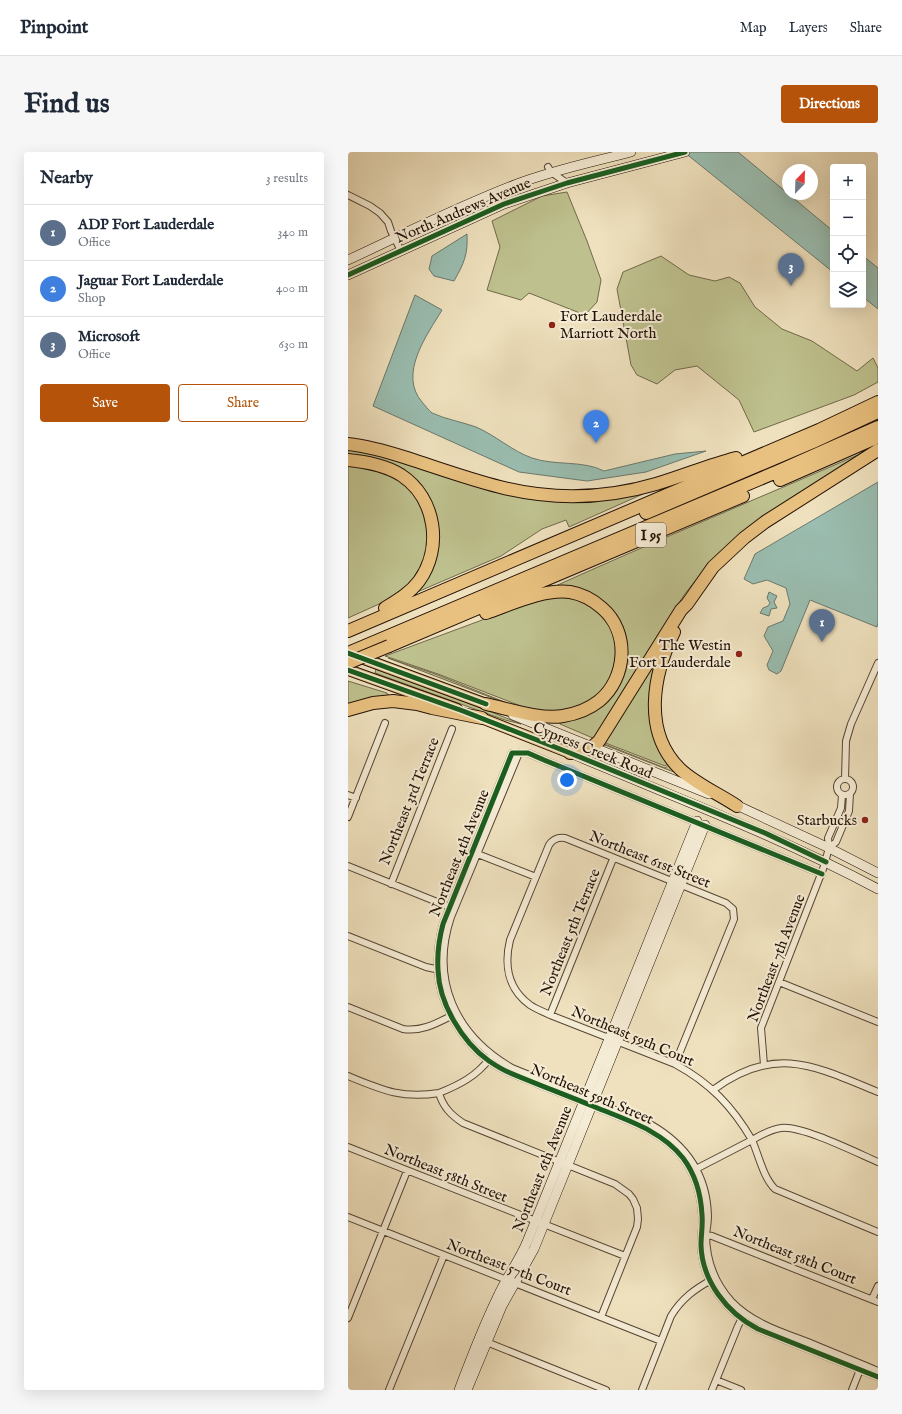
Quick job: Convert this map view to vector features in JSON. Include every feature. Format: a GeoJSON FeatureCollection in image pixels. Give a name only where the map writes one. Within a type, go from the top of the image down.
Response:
{"type":"FeatureCollection","features":[{"type":"Feature","properties":{"kind":"highway","name":"I 95"},"geometry":{"type":"LineString","coordinates":[[350,634],[838,422],[878,402]]}},
{"type":"Feature","properties":{"kind":"highway"},"geometry":{"type":"LineString","coordinates":[[350,634],[813,442],[878,412]]}},
{"type":"Feature","properties":{"kind":"highway"},"geometry":{"type":"LineString","coordinates":[[348,653],[781,470],[878,427]]}},
{"type":"Feature","properties":{"kind":"highway","name":"I 95"},"geometry":{"type":"LineString","coordinates":[[348,663],[878,437]]}},
{"type":"Feature","properties":{"kind":"highway"},"geometry":{"type":"LineString","coordinates":[[348,444],[364,446],[499,487],[533,493],[574,496],[635,490],[732,459],[780,446]]}},
{"type":"Feature","properties":{"kind":"highway"},"geometry":{"type":"LineString","coordinates":[[570,753],[585,751],[593,747],[602,736],[680,610],[687,604],[713,567],[744,538],[765,522],[878,450]]}},
{"type":"Feature","properties":{"kind":"highway"},"geometry":{"type":"LineString","coordinates":[[348,460],[382,466],[395,472],[408,481],[418,492],[427,506],[432,521],[433,535],[432,550],[428,563],[415,586],[396,602],[350,634]]}},
{"type":"Feature","properties":{"kind":"highway"},"geometry":{"type":"LineString","coordinates":[[423,632],[469,620],[524,599],[562,592],[576,593],[588,598],[605,610],[614,622],[621,641],[622,655],[620,668],[609,691],[592,706],[569,715],[542,717],[486,704]]}},
{"type":"Feature","properties":{"kind":"highway"},"geometry":{"type":"LineString","coordinates":[[687,604],[685,612],[668,646],[658,675],[655,702],[658,730],[666,750],[681,770],[737,806]]}},
{"type":"Feature","properties":{"kind":"highway"},"geometry":{"type":"LineString","coordinates":[[348,710],[367,704],[393,701],[417,704],[482,718]]}},
{"type":"Feature","properties":{"kind":"main road","name":"North Andrews Avenue"},"geometry":{"type":"LineString","coordinates":[[348,260],[482,198],[550,170],[631,152]]}},
{"type":"Feature","properties":{"kind":"main road","name":"North Andrews Avenue"},"geometry":{"type":"LineString","coordinates":[[348,275],[504,204],[567,183],[682,153]]}},
{"type":"Feature","properties":{"kind":"main road","name":"Cypress Creek Road"},"geometry":{"type":"LineString","coordinates":[[348,653],[486,704],[737,806],[830,848],[878,874]]}},
{"type":"Feature","properties":{"kind":"main road","name":"Cypress Creek Road"},"geometry":{"type":"LineString","coordinates":[[348,670],[482,718],[765,833],[878,889]]}},
{"type":"Feature","properties":{"kind":"main road","name":"Northeast 6th Avenue"},"geometry":{"type":"LineString","coordinates":[[459,1390],[511,1281],[520,1258],[540,1224],[701,823]]}},
{"type":"Feature","properties":{"kind":"main road","name":"Northeast 6th Avenue"},"geometry":{"type":"LineString","coordinates":[[467,1390],[482,1341]]}},
{"type":"Feature","properties":{"kind":"street"},"geometry":{"type":"LineString","coordinates":[[550,170],[567,183]]}},
{"type":"Feature","properties":{"kind":"street"},"geometry":{"type":"LineString","coordinates":[[348,195],[380,213],[388,222],[401,251]]}},
{"type":"Feature","properties":{"kind":"street"},"geometry":{"type":"LineString","coordinates":[[845,779],[846,741],[878,663]]}},
{"type":"Feature","properties":{"kind":"street"},"geometry":{"type":"LineString","coordinates":[[348,817],[385,723]]}},
{"type":"Feature","properties":{"kind":"street","name":"Northeast 3rd Terrace"},"geometry":{"type":"LineString","coordinates":[[391,884],[452,729]]}},
{"type":"Feature","properties":{"kind":"street","name":"Northeast 4th Avenue"},"geometry":{"type":"LineString","coordinates":[[454,1015],[443,995],[440,933],[519,753],[528,753],[701,823]]}},
{"type":"Feature","properties":{"kind":"street"},"geometry":{"type":"LineString","coordinates":[[830,848],[836,842],[849,811],[850,794],[853,790],[853,784],[850,780],[840,780],[837,784],[838,792],[842,795]]}},
{"type":"Feature","properties":{"kind":"street"},"geometry":{"type":"LineString","coordinates":[[842,795],[850,794]]}},
{"type":"Feature","properties":{"kind":"street"},"geometry":{"type":"LineString","coordinates":[[348,795],[356,798]]}},
{"type":"Feature","properties":{"kind":"street"},"geometry":{"type":"LineString","coordinates":[[830,848],[828,838],[841,808],[842,795]]}},
{"type":"Feature","properties":{"kind":"street"},"geometry":{"type":"LineString","coordinates":[[701,823],[822,874]]}},
{"type":"Feature","properties":{"kind":"street","name":"Northeast 61st Street"},"geometry":{"type":"LineString","coordinates":[[556,839],[565,838],[726,903],[733,909],[734,919],[674,1064]]}},
{"type":"Feature","properties":{"kind":"street","name":"Northeast 59th Court"},"geometry":{"type":"LineString","coordinates":[[556,839],[552,841],[549,846],[510,940],[507,961],[511,981],[518,992],[532,1006],[550,1015],[674,1064],[697,1078],[726,1102],[740,1119],[752,1140]]}},
{"type":"Feature","properties":{"kind":"street","name":"Northeast 7th Avenue"},"geometry":{"type":"LineString","coordinates":[[764,1065],[761,1028],[822,874],[830,848]]}},
{"type":"Feature","properties":{"kind":"street"},"geometry":{"type":"LineString","coordinates":[[474,853],[536,877]]}},
{"type":"Feature","properties":{"kind":"street","name":"Northeast 5th Terrace"},"geometry":{"type":"LineString","coordinates":[[550,1015],[613,858]]}},
{"type":"Feature","properties":{"kind":"street"},"geometry":{"type":"LineString","coordinates":[[348,866],[452,908]]}},
{"type":"Feature","properties":{"kind":"street"},"geometry":{"type":"LineString","coordinates":[[348,936],[426,967],[441,970]]}},
{"type":"Feature","properties":{"kind":"street"},"geometry":{"type":"LineString","coordinates":[[779,982],[878,1022]]}},
{"type":"Feature","properties":{"kind":"street"},"geometry":{"type":"LineString","coordinates":[[348,1007],[403,1029],[413,1031],[422,1029],[454,1015]]}},
{"type":"Feature","properties":{"kind":"street","name":"Northeast 59th Street"},"geometry":{"type":"LineString","coordinates":[[454,1015],[464,1036],[490,1058],[654,1133],[677,1151],[694,1170],[701,1202],[704,1234],[701,1246],[704,1264],[712,1279]]}},
{"type":"Feature","properties":{"kind":"street"},"geometry":{"type":"LineString","coordinates":[[348,1076],[379,1089],[404,1095],[439,1093],[453,1088],[468,1079],[490,1058]]}},
{"type":"Feature","properties":{"kind":"street"},"geometry":{"type":"LineString","coordinates":[[713,1090],[744,1071],[764,1065],[794,1064],[824,1070],[878,1092]]}},
{"type":"Feature","properties":{"kind":"street"},"geometry":{"type":"LineString","coordinates":[[439,1093],[449,1113],[463,1123],[615,1184],[629,1194],[637,1208],[637,1227],[601,1317]]}},
{"type":"Feature","properties":{"kind":"street"},"geometry":{"type":"LineString","coordinates":[[694,1170],[769,1132],[787,1127],[815,1135],[878,1162]]}},
{"type":"Feature","properties":{"kind":"street"},"geometry":{"type":"LineString","coordinates":[[752,1140],[759,1155],[766,1178],[774,1190],[878,1232]]}},
{"type":"Feature","properties":{"kind":"street","name":"Northeast 58th Street"},"geometry":{"type":"LineString","coordinates":[[348,1147],[540,1224],[625,1256]]}},
{"type":"Feature","properties":{"kind":"street"},"geometry":{"type":"LineString","coordinates":[[348,1318],[407,1171]]}},
{"type":"Feature","properties":{"kind":"street","name":"Northeast 57th Court"},"geometry":{"type":"LineString","coordinates":[[348,1217],[661,1341]]}},
{"type":"Feature","properties":{"kind":"street","name":"Northeast 58th Court"},"geometry":{"type":"LineString","coordinates":[[704,1234],[875,1301]]}},
{"type":"Feature","properties":{"kind":"street"},"geometry":{"type":"LineString","coordinates":[[389,1390],[444,1255]]}},
{"type":"Feature","properties":{"kind":"street"},"geometry":{"type":"LineString","coordinates":[[642,1390],[661,1341],[677,1307],[696,1288],[712,1279],[722,1298],[758,1329],[862,1367],[878,1371]]}},
{"type":"Feature","properties":{"kind":"street"},"geometry":{"type":"LineString","coordinates":[[875,1301],[878,1286]]}},
{"type":"Feature","properties":{"kind":"street"},"geometry":{"type":"LineString","coordinates":[[712,1390],[743,1316]]}},
{"type":"Feature","properties":{"kind":"street"},"geometry":{"type":"LineString","coordinates":[[482,1341],[606,1390]]}},
{"type":"Feature","properties":{"kind":"street"},"geometry":{"type":"LineString","coordinates":[[862,1367],[878,1377]]}},
{"type":"Feature","properties":{"kind":"street"},"geometry":{"type":"LineString","coordinates":[[852,1390],[862,1367]]}},
{"type":"Feature","properties":{"kind":"street"},"geometry":{"type":"LineString","coordinates":[[716,1380],[741,1390]]}},
{"type":"Feature","properties":{"kind":"green space"},"geometry":{"type":"Polygon","coordinates":[[[567,192],[601,280],[597,302],[585,315],[529,293],[521,300],[487,290],[500,247],[492,221],[542,196],[567,192]]]}},
{"type":"Feature","properties":{"kind":"green space"},"geometry":{"type":"Polygon","coordinates":[[[661,256],[689,275],[715,281],[729,277],[740,283],[755,307],[782,329],[812,341],[857,371],[873,358],[878,368],[878,382],[854,395],[754,432],[739,400],[697,366],[675,370],[657,384],[637,375],[631,365],[617,289],[623,272],[661,256]]]}},
{"type":"Feature","properties":{"kind":"green space"},"geometry":{"type":"Polygon","coordinates":[[[348,449],[361,450],[499,491],[642,492],[643,494],[569,527],[566,520],[542,529],[501,556],[415,593],[436,545],[417,484],[348,457],[348,449]]]}},
{"type":"Feature","properties":{"kind":"green space"},"geometry":{"type":"Polygon","coordinates":[[[869,450],[717,556],[684,595],[595,739],[560,724],[559,719],[578,715],[622,671],[611,614],[551,588],[869,450]]]}},
{"type":"Feature","properties":{"kind":"green space"},"geometry":{"type":"Polygon","coordinates":[[[348,463],[388,473],[408,486],[421,503],[430,537],[423,563],[417,575],[409,584],[388,600],[348,618],[348,463]]]}},
{"type":"Feature","properties":{"kind":"green space"},"geometry":{"type":"Polygon","coordinates":[[[566,597],[582,599],[610,621],[619,657],[608,686],[581,708],[549,712],[526,708],[438,674],[385,656],[528,603],[548,598],[566,597]]]}},
{"type":"Feature","properties":{"kind":"green space"},"geometry":{"type":"Polygon","coordinates":[[[667,637],[654,682],[670,762],[665,766],[603,742],[667,637]]]}},
{"type":"Feature","properties":{"kind":"green space"},"geometry":{"type":"Polygon","coordinates":[[[388,658],[438,675],[524,710],[388,658]]]}},
{"type":"Feature","properties":{"kind":"green space"},"geometry":{"type":"Polygon","coordinates":[[[376,669],[434,689],[521,724],[505,720],[375,673],[376,669]]]}},
{"type":"Feature","properties":{"kind":"green space"},"geometry":{"type":"Polygon","coordinates":[[[348,681],[387,693],[389,696],[348,707],[348,681]]]}},
{"type":"Feature","properties":{"kind":"green space"},"geometry":{"type":"Polygon","coordinates":[[[602,744],[665,768],[671,763],[679,774],[602,744]]]}},
{"type":"Feature","properties":{"kind":"water"},"geometry":{"type":"Polygon","coordinates":[[[684,152],[738,152],[782,189],[782,200],[796,200],[830,229],[830,270],[684,152]]]}},
{"type":"Feature","properties":{"kind":"water"},"geometry":{"type":"Polygon","coordinates":[[[467,234],[465,259],[454,281],[434,276],[429,269],[432,256],[467,234]]]}},
{"type":"Feature","properties":{"kind":"water"},"geometry":{"type":"Polygon","coordinates":[[[866,258],[878,268],[878,309],[866,299],[866,258]]]}},
{"type":"Feature","properties":{"kind":"water"},"geometry":{"type":"Polygon","coordinates":[[[415,295],[442,310],[417,355],[414,367],[413,379],[415,391],[432,413],[476,427],[532,458],[550,462],[587,465],[604,471],[675,454],[706,451],[646,472],[587,481],[519,472],[373,406],[415,295]]]}},
{"type":"Feature","properties":{"kind":"water"},"geometry":{"type":"Polygon","coordinates":[[[878,482],[877,627],[810,600],[781,671],[777,674],[769,670],[767,665],[773,651],[764,636],[768,627],[783,621],[790,604],[786,588],[767,580],[753,584],[744,579],[755,554],[878,482]]]}},
{"type":"Feature","properties":{"kind":"water"},"geometry":{"type":"Polygon","coordinates":[[[769,592],[777,596],[774,602],[777,608],[771,609],[769,616],[760,613],[763,608],[768,606],[770,603],[767,598],[769,592]]]}},
{"type":"Feature","properties":{"kind":"cycle path"},"geometry":{"type":"LineString","coordinates":[[348,275],[504,204],[567,183],[685,152]]}},
{"type":"Feature","properties":{"kind":"cycle path"},"geometry":{"type":"LineString","coordinates":[[348,653],[486,704]]}},
{"type":"Feature","properties":{"kind":"cycle path"},"geometry":{"type":"LineString","coordinates":[[348,670],[463,711],[570,753],[765,833],[826,862]]}},
{"type":"Feature","properties":{"kind":"cycle path"},"geometry":{"type":"LineString","coordinates":[[822,874],[528,753],[512,753],[443,924],[438,952],[439,983],[447,1008],[461,1033],[479,1053],[489,1061],[508,1072],[642,1127],[664,1140],[683,1158],[697,1185],[702,1219],[702,1258],[706,1271],[718,1294],[736,1314],[758,1329],[878,1377]]}},
{"type":"Feature","properties":{"kind":"place","name":"Microsoft"},"geometry":{"type":"Point","coordinates":[791,286]}},
{"type":"Feature","properties":{"kind":"place","name":"Fort Lauderdale Marriott North"},"geometry":{"type":"Point","coordinates":[552,325]}},
{"type":"Feature","properties":{"kind":"place","name":"Jaguar Fort Lauderdale"},"geometry":{"type":"Point","coordinates":[596,443]}},
{"type":"Feature","properties":{"kind":"place","name":"ADP Fort Lauderdale"},"geometry":{"type":"Point","coordinates":[822,642]}},
{"type":"Feature","properties":{"kind":"place","name":"The Westin Fort Lauderdale"},"geometry":{"type":"Point","coordinates":[739,654]}},
{"type":"Feature","properties":{"kind":"place","name":"Starbucks"},"geometry":{"type":"Point","coordinates":[865,820]}}]}
